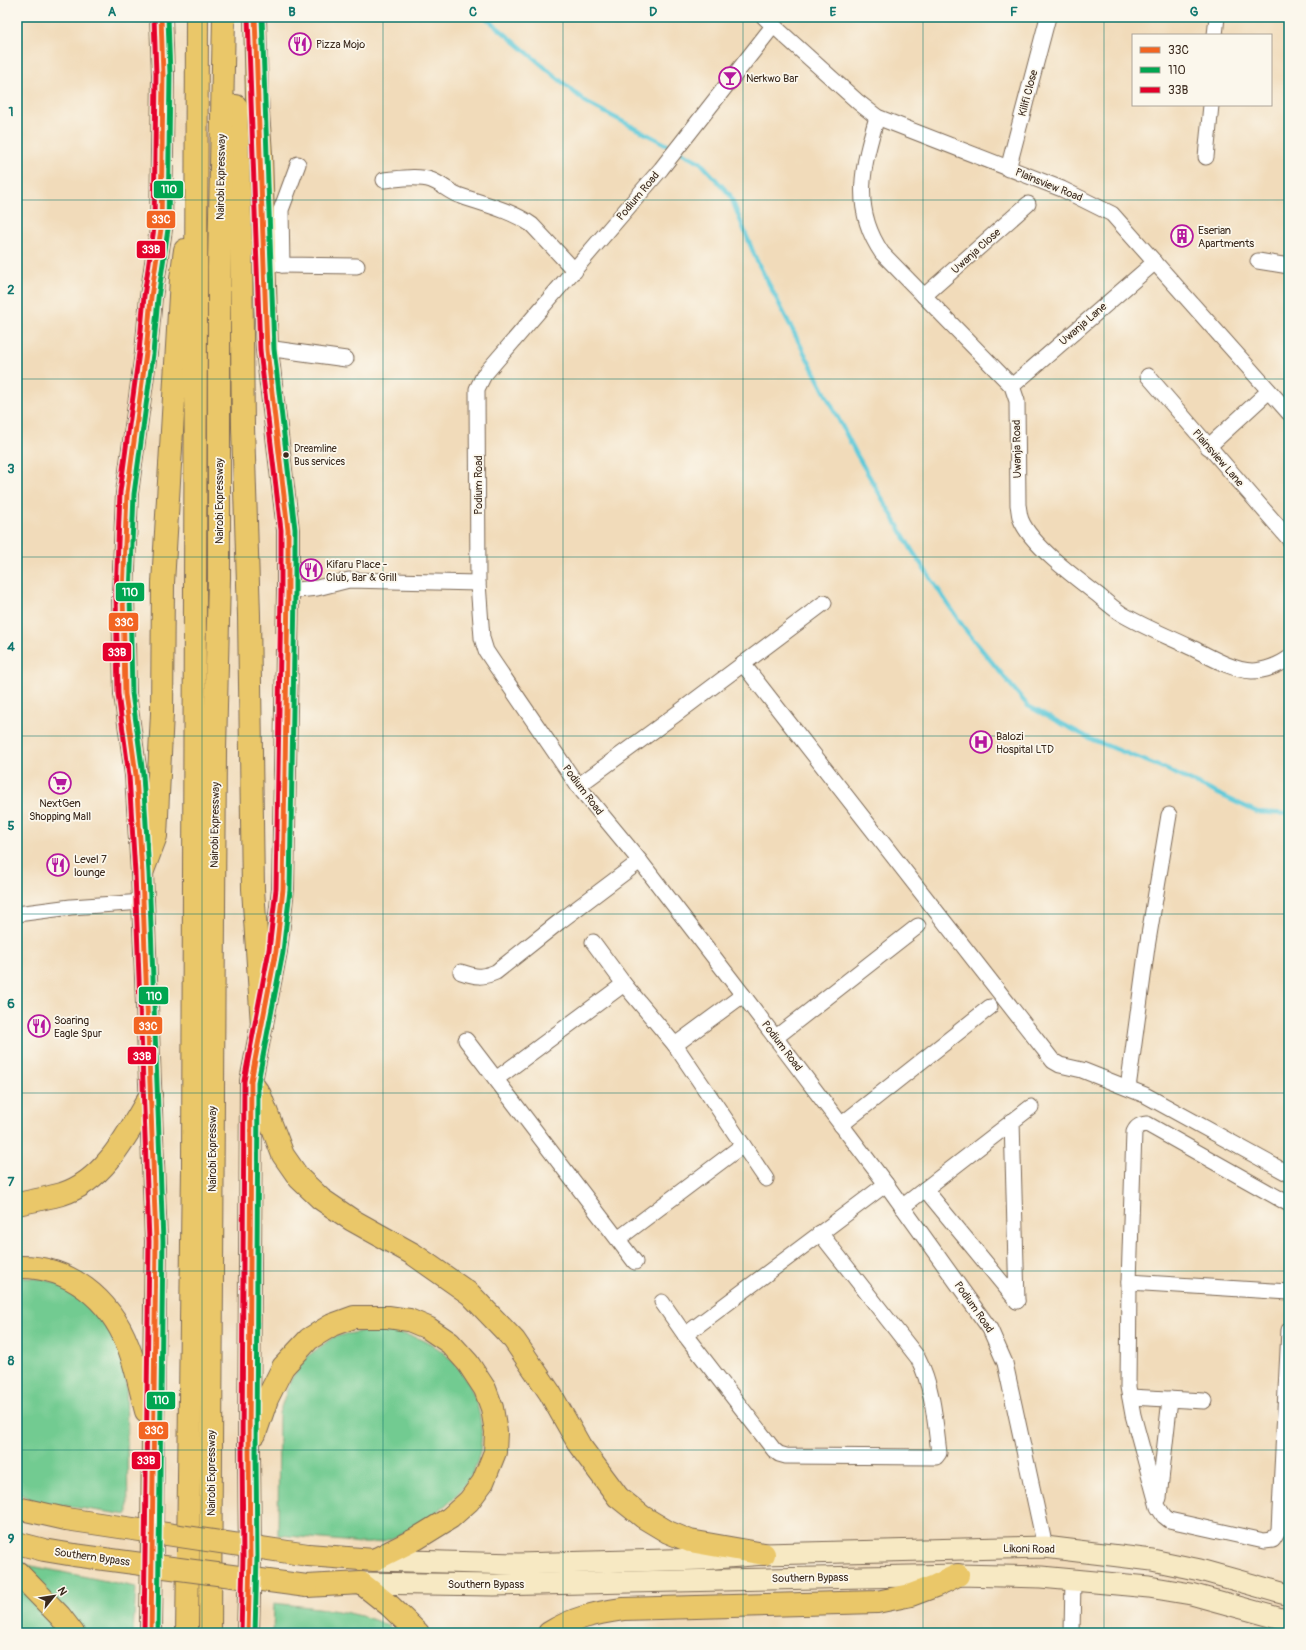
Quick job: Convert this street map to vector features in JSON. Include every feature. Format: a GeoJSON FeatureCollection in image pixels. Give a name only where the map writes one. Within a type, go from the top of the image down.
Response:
{"type":"FeatureCollection","features":[{"type":"Feature","properties":{"kind":"highway"},"geometry":{"type":"LineString","coordinates":[[151,1631],[156,1241],[142,873],[136,775],[125,694],[123,594],[127,493],[146,353],[151,297],[161,229],[163,75],[161,17]]}},
{"type":"Feature","properties":{"kind":"highway","name":"Nairobi Expressway"},"geometry":{"type":"LineString","coordinates":[[197,17],[210,1633]]}},
{"type":"Feature","properties":{"kind":"highway","name":"Nairobi Expressway"},"geometry":{"type":"LineString","coordinates":[[187,1633],[192,1190],[204,910],[215,750],[219,578],[219,267],[224,17]]}},
{"type":"Feature","properties":{"kind":"highway"},"geometry":{"type":"LineString","coordinates":[[233,17],[241,248],[243,427],[249,622],[253,889],[262,1025]]}},
{"type":"Feature","properties":{"kind":"highway"},"geometry":{"type":"LineString","coordinates":[[248,1633],[250,1557],[250,1081],[276,952],[283,889],[288,592],[288,530],[267,350],[273,263],[257,97],[255,17]]}},
{"type":"Feature","properties":{"kind":"highway"},"geometry":{"type":"LineString","coordinates":[[142,873],[156,836],[162,713],[163,583],[181,279],[197,158]]}},
{"type":"Feature","properties":{"kind":"highway"},"geometry":{"type":"LineString","coordinates":[[250,1081],[260,1095],[283,1155],[299,1178],[321,1199],[352,1220],[413,1254],[470,1294],[514,1340],[550,1393],[580,1446],[618,1497],[642,1517],[668,1532],[690,1541],[764,1554]]}},
{"type":"Feature","properties":{"kind":"highway"},"geometry":{"type":"LineString","coordinates":[[17,1204],[63,1194],[93,1178],[109,1161],[129,1132],[151,1094]]}},
{"type":"Feature","properties":{"kind":"highway"},"geometry":{"type":"LineString","coordinates":[[17,1268],[44,1269],[66,1276],[84,1286],[106,1308],[120,1327],[129,1346],[153,1433]]}},
{"type":"Feature","properties":{"kind":"highway"},"geometry":{"type":"LineString","coordinates":[[249,1453],[267,1399],[283,1367],[309,1339],[332,1325],[354,1317],[388,1317],[409,1320],[428,1328],[450,1343],[468,1363],[485,1390],[492,1408],[496,1432],[495,1452],[483,1482],[468,1501],[450,1518],[416,1539],[374,1560]]}},
{"type":"Feature","properties":{"kind":"highway"},"geometry":{"type":"LineString","coordinates":[[17,1503],[41,1514]]}},
{"type":"Feature","properties":{"kind":"highway","name":"Southern Bypass"},"geometry":{"type":"LineString","coordinates":[[17,1508],[66,1519],[308,1555],[374,1560]]}},
{"type":"Feature","properties":{"kind":"highway","name":"Southern Bypass"},"geometry":{"type":"LineString","coordinates":[[17,1543],[74,1555],[306,1586],[361,1584]]}},
{"type":"Feature","properties":{"kind":"highway"},"geometry":{"type":"LineString","coordinates":[[17,1572],[60,1616],[73,1633]]}},
{"type":"Feature","properties":{"kind":"highway"},"geometry":{"type":"LineString","coordinates":[[549,1633],[565,1623],[598,1612],[623,1609],[877,1602],[911,1595],[958,1575]]}},
{"type":"Feature","properties":{"kind":"highway"},"geometry":{"type":"LineString","coordinates":[[361,1584],[390,1606],[418,1633]]}},
{"type":"Feature","properties":{"kind":"main road","name":"Likoni Road"},"geometry":{"type":"LineString","coordinates":[[764,1554],[1045,1547],[1152,1560],[1200,1570],[1289,1595]]}},
{"type":"Feature","properties":{"kind":"main road","name":"Southern Bypass"},"geometry":{"type":"LineString","coordinates":[[374,1560],[518,1564],[703,1559],[764,1554]]}},
{"type":"Feature","properties":{"kind":"main road","name":"Southern Bypass"},"geometry":{"type":"LineString","coordinates":[[361,1584],[494,1585],[958,1575]]}},
{"type":"Feature","properties":{"kind":"main road"},"geometry":{"type":"LineString","coordinates":[[958,1575],[1041,1577],[1149,1586],[1191,1594],[1289,1621]]}},
{"type":"Feature","properties":{"kind":"street","name":"Kilifi Close"},"geometry":{"type":"LineString","coordinates":[[1008,169],[1048,17]]}},
{"type":"Feature","properties":{"kind":"street"},"geometry":{"type":"LineString","coordinates":[[1216,17],[1216,34]]}},
{"type":"Feature","properties":{"kind":"street","name":"Plainsview Road"},"geometry":{"type":"LineString","coordinates":[[769,21],[858,102],[877,117],[1062,189],[1105,210],[1118,219],[1289,413]]}},
{"type":"Feature","properties":{"kind":"street","name":"Podium Road"},"geometry":{"type":"LineString","coordinates":[[769,21],[661,169],[575,271],[484,375],[477,389],[478,583],[482,638],[486,651],[578,786],[640,861],[743,994],[840,1125],[886,1184],[990,1329],[1006,1363],[1045,1547]]}},
{"type":"Feature","properties":{"kind":"street"},"geometry":{"type":"LineString","coordinates":[[1206,157],[1211,106]]}},
{"type":"Feature","properties":{"kind":"street"},"geometry":{"type":"LineString","coordinates":[[877,117],[867,153],[863,174],[862,195],[865,219],[873,240],[882,252],[1012,386]]}},
{"type":"Feature","properties":{"kind":"street"},"geometry":{"type":"LineString","coordinates":[[298,164],[281,210],[273,263],[357,266]]}},
{"type":"Feature","properties":{"kind":"street"},"geometry":{"type":"LineString","coordinates":[[384,180],[418,178],[430,179],[457,194],[525,220],[532,225],[575,271]]}},
{"type":"Feature","properties":{"kind":"street","name":"Uwanja Close"},"geometry":{"type":"LineString","coordinates":[[924,296],[1028,204]]}},
{"type":"Feature","properties":{"kind":"street"},"geometry":{"type":"LineString","coordinates":[[1258,261],[1289,266]]}},
{"type":"Feature","properties":{"kind":"street","name":"Uwanja Lane"},"geometry":{"type":"LineString","coordinates":[[1012,386],[1155,262]]}},
{"type":"Feature","properties":{"kind":"street"},"geometry":{"type":"LineString","coordinates":[[267,350],[274,349],[346,359]]}},
{"type":"Feature","properties":{"kind":"street","name":"Plainsview Lane"},"geometry":{"type":"LineString","coordinates":[[1148,376],[1289,539]]}},
{"type":"Feature","properties":{"kind":"street","name":"Uwanja Road"},"geometry":{"type":"LineString","coordinates":[[1012,386],[1016,401],[1018,505],[1021,520],[1042,548],[1121,613],[1220,661],[1241,669],[1253,671],[1282,664],[1289,658]]}},
{"type":"Feature","properties":{"kind":"street"},"geometry":{"type":"LineString","coordinates":[[1208,447],[1269,391]]}},
{"type":"Feature","properties":{"kind":"street"},"geometry":{"type":"LineString","coordinates":[[288,592],[317,588],[349,580],[478,583]]}},
{"type":"Feature","properties":{"kind":"street"},"geometry":{"type":"LineString","coordinates":[[578,786],[824,603]]}},
{"type":"Feature","properties":{"kind":"street"},"geometry":{"type":"LineString","coordinates":[[743,664],[1053,1061],[1060,1065],[1082,1070],[1145,1095],[1289,1174]]}},
{"type":"Feature","properties":{"kind":"street"},"geometry":{"type":"LineString","coordinates":[[1128,1088],[1147,947],[1169,815]]}},
{"type":"Feature","properties":{"kind":"street"},"geometry":{"type":"LineString","coordinates":[[461,972],[474,977],[486,976],[496,972],[640,861]]}},
{"type":"Feature","properties":{"kind":"street"},"geometry":{"type":"LineString","coordinates":[[17,914],[71,907],[143,902]]}},
{"type":"Feature","properties":{"kind":"street"},"geometry":{"type":"LineString","coordinates":[[775,1038],[918,926]]}},
{"type":"Feature","properties":{"kind":"street"},"geometry":{"type":"LineString","coordinates":[[593,942],[624,984],[675,1044],[766,1179]]}},
{"type":"Feature","properties":{"kind":"street"},"geometry":{"type":"LineString","coordinates":[[496,1078],[624,984]]}},
{"type":"Feature","properties":{"kind":"street"},"geometry":{"type":"LineString","coordinates":[[675,1044],[743,994]]}},
{"type":"Feature","properties":{"kind":"street"},"geometry":{"type":"LineString","coordinates":[[840,1125],[990,1007]]}},
{"type":"Feature","properties":{"kind":"street"},"geometry":{"type":"LineString","coordinates":[[466,1040],[635,1262]]}},
{"type":"Feature","properties":{"kind":"street"},"geometry":{"type":"LineString","coordinates":[[902,1207],[1031,1107]]}},
{"type":"Feature","properties":{"kind":"street"},"geometry":{"type":"LineString","coordinates":[[925,1189],[1017,1301],[1012,1121]]}},
{"type":"Feature","properties":{"kind":"street"},"geometry":{"type":"LineString","coordinates":[[1289,1204],[1146,1124],[1138,1126],[1134,1132],[1129,1282],[1128,1387],[1133,1415],[1158,1507],[1164,1516],[1169,1520],[1264,1541],[1273,1540],[1279,1530],[1289,1330]]}},
{"type":"Feature","properties":{"kind":"street"},"geometry":{"type":"LineString","coordinates":[[618,1239],[742,1145]]}},
{"type":"Feature","properties":{"kind":"street"},"geometry":{"type":"LineString","coordinates":[[685,1335],[886,1184]]}},
{"type":"Feature","properties":{"kind":"street"},"geometry":{"type":"LineString","coordinates":[[662,1302],[685,1335],[774,1450],[779,1454],[786,1456],[936,1457],[940,1453],[930,1387],[926,1373],[918,1358],[820,1233]]}},
{"type":"Feature","properties":{"kind":"street"},"geometry":{"type":"LineString","coordinates":[[1129,1282],[1289,1292]]}},
{"type":"Feature","properties":{"kind":"street"},"geometry":{"type":"LineString","coordinates":[[1130,1396],[1204,1401]]}},
{"type":"Feature","properties":{"kind":"street"},"geometry":{"type":"LineString","coordinates":[[1158,1507],[1170,1399]]}},
{"type":"Feature","properties":{"kind":"street"},"geometry":{"type":"LineString","coordinates":[[1072,1633],[1073,1580]]}},
{"type":"Feature","properties":{"kind":"green space"},"geometry":{"type":"Polygon","coordinates":[[[17,1277],[42,1279],[62,1285],[93,1306],[112,1337],[126,1369],[128,1515],[38,1502],[17,1493],[17,1277]]]}},
{"type":"Feature","properties":{"kind":"green space"},"geometry":{"type":"Polygon","coordinates":[[[368,1330],[398,1333],[421,1339],[443,1352],[456,1365],[467,1381],[475,1399],[480,1417],[481,1436],[479,1455],[473,1472],[469,1480],[458,1494],[438,1511],[412,1529],[385,1541],[365,1543],[278,1535],[279,1413],[291,1379],[308,1356],[333,1337],[368,1330]]]}},
{"type":"Feature","properties":{"kind":"green space"},"geometry":{"type":"Polygon","coordinates":[[[17,1563],[136,1587],[133,1633],[17,1633],[17,1563]]]}},
{"type":"Feature","properties":{"kind":"green space"},"geometry":{"type":"Polygon","coordinates":[[[274,1603],[321,1608],[357,1615],[387,1626],[396,1633],[273,1633],[274,1603]]]}},
{"type":"Feature","properties":{"kind":"waterway"},"geometry":{"type":"LineString","coordinates":[[485,17],[587,103],[700,162],[730,195],[756,259],[857,455],[913,552],[964,628],[1028,706],[1093,740],[1161,767],[1257,812],[1289,814]]}},
{"type":"Feature","properties":{"kind":"transit line","name":"33B"},"geometry":{"type":"LineString","coordinates":[[144,1633],[149,1241],[135,873],[129,776],[118,694],[116,594],[120,492],[139,352],[144,296],[154,228],[156,75],[154,17]]}},
{"type":"Feature","properties":{"kind":"transit line","name":"33C"},"geometry":{"type":"LineString","coordinates":[[151,1633],[156,1241],[142,873],[136,775],[125,694],[123,594],[127,493],[146,353],[151,297],[161,229],[163,75],[161,17]]}},
{"type":"Feature","properties":{"kind":"transit line","name":"110"},"geometry":{"type":"LineString","coordinates":[[158,1633],[163,1241],[149,873],[143,775],[132,693],[130,594],[134,494],[168,229],[170,75],[168,17]]}},
{"type":"Feature","properties":{"kind":"transit line","name":"33B"},"geometry":{"type":"LineString","coordinates":[[241,1633],[243,1557],[242,1453],[244,1081],[269,950],[276,889],[281,591],[281,530],[260,350],[248,17]]}},
{"type":"Feature","properties":{"kind":"transit line","name":"33C"},"geometry":{"type":"LineString","coordinates":[[248,1633],[250,1557],[249,1453],[251,1081],[276,951],[283,889],[288,591],[288,530],[267,350],[255,17]]}},
{"type":"Feature","properties":{"kind":"transit line","name":"110"},"geometry":{"type":"LineString","coordinates":[[255,1633],[257,1557],[256,1453],[258,1082],[283,952],[290,890],[295,591],[295,529],[274,349],[262,17]]}},
{"type":"Feature","properties":{"kind":"place","name":"Pizza Mojo"},"geometry":{"type":"Point","coordinates":[300,44]}},
{"type":"Feature","properties":{"kind":"place","name":"Nerkwo Bar"},"geometry":{"type":"Point","coordinates":[730,78]}},
{"type":"Feature","properties":{"kind":"place","name":"Eserian Apartments"},"geometry":{"type":"Point","coordinates":[1182,236]}},
{"type":"Feature","properties":{"kind":"place","name":"Dreamline Bus services"},"geometry":{"type":"Point","coordinates":[286,455]}},
{"type":"Feature","properties":{"kind":"place","name":"Kifaru Place - Club, Bar & Grill"},"geometry":{"type":"Point","coordinates":[311,570]}},
{"type":"Feature","properties":{"kind":"place","name":"Balozi Hospital LTD"},"geometry":{"type":"Point","coordinates":[981,742]}},
{"type":"Feature","properties":{"kind":"place","name":"NextGen Shopping Mall"},"geometry":{"type":"Point","coordinates":[60,783]}},
{"type":"Feature","properties":{"kind":"place","name":"Level 7 lounge"},"geometry":{"type":"Point","coordinates":[58,865]}},
{"type":"Feature","properties":{"kind":"place","name":"Soaring Eagle Spur"},"geometry":{"type":"Point","coordinates":[39,1026]}}]}
